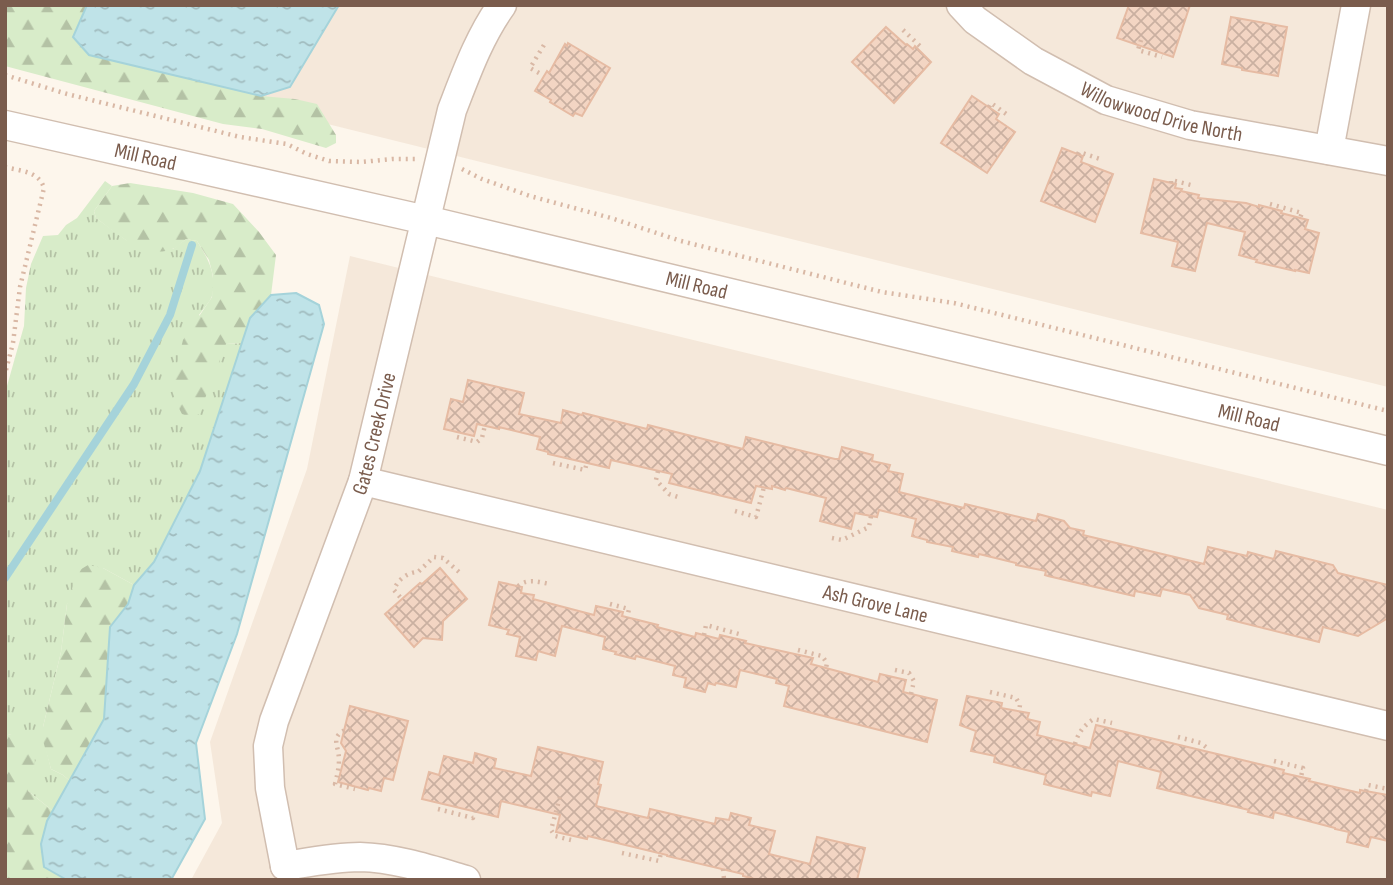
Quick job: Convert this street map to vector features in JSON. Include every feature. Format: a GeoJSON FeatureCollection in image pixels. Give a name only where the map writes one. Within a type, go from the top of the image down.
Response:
{"type":"FeatureCollection","features":[{"type":"Feature","properties":{"kind":"street","name":"Gates Creek Drive"},"geometry":{"type":"LineString","coordinates":[[277,873],[268,746],[274,720],[363,481],[452,110],[471,61],[502,5]]}},
{"type":"Feature","properties":{"kind":"street","name":"Willowwood Drive North"},"geometry":{"type":"LineString","coordinates":[[961,5],[975,20],[1033,61],[1106,100],[1190,125],[1388,161]]}},
{"type":"Feature","properties":{"kind":"street"},"geometry":{"type":"LineString","coordinates":[[1329,150],[1356,5]]}},
{"type":"Feature","properties":{"kind":"street","name":"Mill Road"},"geometry":{"type":"LineString","coordinates":[[5,125],[426,220],[1388,451]]}},
{"type":"Feature","properties":{"kind":"street","name":"Ash Grove Lane"},"geometry":{"type":"LineString","coordinates":[[363,481],[1388,726]]}},
{"type":"Feature","properties":{"kind":"street"},"geometry":{"type":"LineString","coordinates":[[277,873],[341,858],[361,857],[396,862],[466,880]]}},
{"type":"Feature","properties":{"kind":"path"},"geometry":{"type":"LineString","coordinates":[[903,30],[921,47],[918,49]]}},
{"type":"Feature","properties":{"kind":"path"},"geometry":{"type":"LineString","coordinates":[[1141,40],[1138,50],[1162,57]]}},
{"type":"Feature","properties":{"kind":"path"},"geometry":{"type":"LineString","coordinates":[[540,73],[530,68],[544,45]]}},
{"type":"Feature","properties":{"kind":"path"},"geometry":{"type":"LineString","coordinates":[[5,75],[68,94],[212,130],[287,144],[329,161],[421,160]]}},
{"type":"Feature","properties":{"kind":"path"},"geometry":{"type":"LineString","coordinates":[[989,107],[991,103],[1009,116]]}},
{"type":"Feature","properties":{"kind":"path"},"geometry":{"type":"LineString","coordinates":[[1078,154],[1079,152],[1103,160]]}},
{"type":"Feature","properties":{"kind":"path"},"geometry":{"type":"LineString","coordinates":[[5,167],[38,177],[44,188],[20,287],[13,343],[5,374]]}},
{"type":"Feature","properties":{"kind":"path"},"geometry":{"type":"LineString","coordinates":[[457,167],[530,196],[681,241],[882,292],[954,303],[1388,411]]}},
{"type":"Feature","properties":{"kind":"path"},"geometry":{"type":"LineString","coordinates":[[1171,183],[1171,180],[1195,186]]}},
{"type":"Feature","properties":{"kind":"path"},"geometry":{"type":"LineString","coordinates":[[1270,204],[1302,213],[1300,218]]}},
{"type":"Feature","properties":{"kind":"path"},"geometry":{"type":"LineString","coordinates":[[457,437],[477,442],[482,438],[485,425]]}},
{"type":"Feature","properties":{"kind":"path"},"geometry":{"type":"LineString","coordinates":[[553,463],[585,470],[587,462]]}},
{"type":"Feature","properties":{"kind":"path"},"geometry":{"type":"LineString","coordinates":[[658,471],[656,480],[668,494],[681,498]]}},
{"type":"Feature","properties":{"kind":"path"},"geometry":{"type":"LineString","coordinates":[[735,511],[757,517],[764,487]]}},
{"type":"Feature","properties":{"kind":"path"},"geometry":{"type":"LineString","coordinates":[[832,538],[842,540],[869,527],[871,516]]}},
{"type":"Feature","properties":{"kind":"path"},"geometry":{"type":"LineString","coordinates":[[400,597],[394,590],[396,584],[411,572],[418,572],[434,557],[443,558],[459,572]]}},
{"type":"Feature","properties":{"kind":"path"},"geometry":{"type":"LineString","coordinates":[[518,586],[524,581],[550,584]]}},
{"type":"Feature","properties":{"kind":"path"},"geometry":{"type":"LineString","coordinates":[[610,604],[629,609],[627,618]]}},
{"type":"Feature","properties":{"kind":"path"},"geometry":{"type":"LineString","coordinates":[[704,635],[706,625],[738,634]]}},
{"type":"Feature","properties":{"kind":"path"},"geometry":{"type":"LineString","coordinates":[[797,650],[822,656],[827,663],[825,668]]}},
{"type":"Feature","properties":{"kind":"path"},"geometry":{"type":"LineString","coordinates":[[895,670],[909,674],[914,681],[911,694]]}},
{"type":"Feature","properties":{"kind":"path"},"geometry":{"type":"LineString","coordinates":[[990,692],[1016,698],[1020,705],[1019,711]]}},
{"type":"Feature","properties":{"kind":"path"},"geometry":{"type":"LineString","coordinates":[[1075,744],[1086,723],[1094,719],[1112,723]]}},
{"type":"Feature","properties":{"kind":"path"},"geometry":{"type":"LineString","coordinates":[[351,730],[342,731],[336,737],[335,745],[340,763],[335,784],[355,789]]}},
{"type":"Feature","properties":{"kind":"path"},"geometry":{"type":"LineString","coordinates":[[1178,737],[1201,743],[1207,752]]}},
{"type":"Feature","properties":{"kind":"path"},"geometry":{"type":"LineString","coordinates":[[1274,761],[1303,768],[1301,777]]}},
{"type":"Feature","properties":{"kind":"path"},"geometry":{"type":"LineString","coordinates":[[1366,791],[1368,785],[1388,789]]}},
{"type":"Feature","properties":{"kind":"path"},"geometry":{"type":"LineString","coordinates":[[560,797],[551,830],[555,836],[571,841]]}},
{"type":"Feature","properties":{"kind":"path"},"geometry":{"type":"LineString","coordinates":[[438,809],[473,818],[475,811]]}},
{"type":"Feature","properties":{"kind":"path"},"geometry":{"type":"LineString","coordinates":[[622,853],[659,861],[661,853]]}},
{"type":"Feature","properties":{"kind":"path"},"geometry":{"type":"LineString","coordinates":[[723,869],[726,880]]}},
{"type":"Feature","properties":{"kind":"shaded area"},"geometry":{"type":"Polygon","coordinates":[[[5,5],[1388,5],[1388,387],[5,44],[5,5]]]}},
{"type":"Feature","properties":{"kind":"shaded area"},"geometry":{"type":"Polygon","coordinates":[[[350,256],[1388,510],[1388,880],[191,880],[222,823],[210,742],[307,469],[350,256]]]}},
{"type":"Feature","properties":{"kind":"green space"},"geometry":{"type":"Polygon","coordinates":[[[5,5],[87,5],[73,37],[89,55],[261,96],[317,104],[336,135],[336,143],[326,148],[262,129],[223,124],[5,66],[5,5]]]}},
{"type":"Feature","properties":{"kind":"green space"},"geometry":{"type":"Polygon","coordinates":[[[105,181],[112,186],[94,211],[96,218],[126,240],[173,249],[186,239],[197,241],[208,260],[213,281],[212,296],[199,315],[226,344],[242,343],[200,471],[154,562],[134,585],[103,568],[67,604],[61,652],[43,727],[51,769],[70,781],[53,811],[28,791],[28,782],[34,767],[11,734],[5,736],[5,393],[24,326],[26,288],[31,264],[43,236],[58,235],[66,225],[77,218],[105,181]]]}},
{"type":"Feature","properties":{"kind":"green space"},"geometry":{"type":"Polygon","coordinates":[[[130,183],[193,193],[233,204],[276,255],[271,295],[250,318],[242,343],[226,344],[199,414],[192,418],[182,414],[174,399],[175,372],[183,340],[212,297],[213,276],[209,260],[197,241],[186,239],[174,248],[152,251],[131,243],[96,218],[94,211],[112,186],[130,183]]]}},
{"type":"Feature","properties":{"kind":"green space"},"geometry":{"type":"Polygon","coordinates":[[[88,565],[103,568],[134,585],[128,604],[110,627],[104,719],[70,781],[51,769],[42,737],[61,652],[67,604],[78,571],[88,565]]]}},
{"type":"Feature","properties":{"kind":"green space"},"geometry":{"type":"Polygon","coordinates":[[[5,736],[21,736],[33,751],[35,764],[28,791],[53,811],[47,821],[44,867],[67,880],[5,880],[5,736]]]}},
{"type":"Feature","properties":{"kind":"water"},"geometry":{"type":"Polygon","coordinates":[[[87,5],[339,5],[290,87],[261,96],[89,55],[73,37],[87,5]]]}},
{"type":"Feature","properties":{"kind":"water"},"geometry":{"type":"Polygon","coordinates":[[[296,293],[319,305],[324,324],[237,634],[196,743],[205,819],[171,880],[67,880],[44,867],[41,844],[47,821],[104,719],[110,627],[128,604],[134,585],[154,562],[200,471],[250,318],[271,295],[296,293]]]}},
{"type":"Feature","properties":{"kind":"building"},"geometry":{"type":"Polygon","coordinates":[[[1129,5],[1190,5],[1173,57],[1117,38],[1129,5]]]}},
{"type":"Feature","properties":{"kind":"building"},"geometry":{"type":"Polygon","coordinates":[[[1231,17],[1287,27],[1278,76],[1222,64],[1231,17]]]}},
{"type":"Feature","properties":{"kind":"building"},"geometry":{"type":"Polygon","coordinates":[[[886,27],[906,45],[913,49],[915,46],[931,62],[894,103],[852,62],[886,27]]]}},
{"type":"Feature","properties":{"kind":"building"},"geometry":{"type":"Polygon","coordinates":[[[568,43],[610,68],[582,116],[575,113],[573,116],[535,91],[568,43]]]}},
{"type":"Feature","properties":{"kind":"building"},"geometry":{"type":"Polygon","coordinates":[[[972,96],[999,114],[996,119],[1015,132],[987,173],[941,143],[972,96]]]}},
{"type":"Feature","properties":{"kind":"building"},"geometry":{"type":"Polygon","coordinates":[[[1062,148],[1083,156],[1081,162],[1113,174],[1095,222],[1041,201],[1062,148]]]}},
{"type":"Feature","properties":{"kind":"building"},"geometry":{"type":"Polygon","coordinates":[[[1154,179],[1176,184],[1175,188],[1199,195],[1198,198],[1259,205],[1308,220],[1305,229],[1319,233],[1309,273],[1256,262],[1257,260],[1239,255],[1245,232],[1207,223],[1195,271],[1172,266],[1178,242],[1141,233],[1154,179]]]}},
{"type":"Feature","properties":{"kind":"building"},"geometry":{"type":"Polygon","coordinates":[[[468,380],[524,393],[519,414],[561,423],[563,410],[647,429],[648,425],[743,449],[746,437],[839,459],[842,447],[873,455],[872,461],[890,465],[888,471],[903,474],[899,492],[964,508],[965,504],[1036,521],[1038,514],[1064,521],[1070,528],[1084,531],[1083,535],[1204,564],[1208,547],[1247,556],[1248,552],[1274,559],[1276,551],[1333,565],[1338,573],[1388,585],[1388,618],[1358,636],[1323,627],[1319,642],[1227,619],[1228,615],[1199,608],[1190,595],[1162,589],[1160,596],[1135,591],[1134,596],[1048,576],[1045,575],[1046,571],[1016,563],[952,551],[953,547],[912,536],[916,519],[879,510],[877,517],[855,513],[851,529],[820,521],[826,498],[786,488],[756,486],[751,503],[669,483],[672,474],[611,460],[609,468],[548,454],[537,449],[540,437],[499,427],[477,424],[474,436],[444,429],[451,399],[463,402],[468,380]]]}},
{"type":"Feature","properties":{"kind":"building"},"geometry":{"type":"Polygon","coordinates":[[[440,568],[467,599],[443,621],[442,640],[423,638],[414,647],[385,614],[440,568]]]}},
{"type":"Feature","properties":{"kind":"building"},"geometry":{"type":"Polygon","coordinates":[[[499,582],[522,587],[521,593],[534,595],[533,599],[594,615],[596,606],[623,612],[622,616],[695,637],[696,633],[719,639],[720,635],[813,658],[811,664],[878,682],[880,674],[906,680],[903,692],[937,700],[927,742],[784,706],[789,686],[776,683],[777,679],[740,670],[736,687],[708,683],[705,692],[684,687],[686,678],[673,675],[675,666],[636,656],[635,659],[615,654],[616,652],[603,649],[605,637],[562,626],[555,656],[538,651],[536,660],[516,656],[520,637],[507,634],[509,630],[489,625],[499,582]]]}},
{"type":"Feature","properties":{"kind":"building"},"geometry":{"type":"Polygon","coordinates":[[[967,696],[1002,703],[1001,708],[1029,713],[1027,719],[1040,722],[1037,735],[1090,748],[1096,725],[1284,770],[1283,773],[1310,779],[1309,781],[1360,793],[1360,790],[1388,795],[1388,841],[1371,837],[1368,847],[1347,842],[1349,832],[1335,828],[1274,812],[1273,818],[1157,788],[1161,772],[1118,761],[1110,796],[1092,792],[1091,796],[1044,784],[1046,775],[994,762],[995,756],[971,751],[976,731],[960,725],[967,696]]]}},
{"type":"Feature","properties":{"kind":"building"},"geometry":{"type":"Polygon","coordinates":[[[350,706],[408,721],[393,780],[384,778],[381,791],[338,782],[346,751],[341,743],[350,706]]]}},
{"type":"Feature","properties":{"kind":"building"},"geometry":{"type":"Polygon","coordinates":[[[538,747],[603,762],[596,806],[648,818],[650,809],[715,824],[716,818],[729,820],[731,813],[751,818],[749,825],[775,831],[769,854],[810,864],[817,837],[865,848],[857,880],[758,880],[588,836],[587,839],[556,832],[560,815],[501,801],[498,817],[422,799],[429,772],[439,775],[444,756],[473,763],[475,753],[496,759],[494,768],[531,776],[538,747]]]}},
{"type":"Feature","properties":{"kind":"waterway"},"geometry":{"type":"LineString","coordinates":[[5,578],[134,384],[170,315],[192,245]]}}]}
